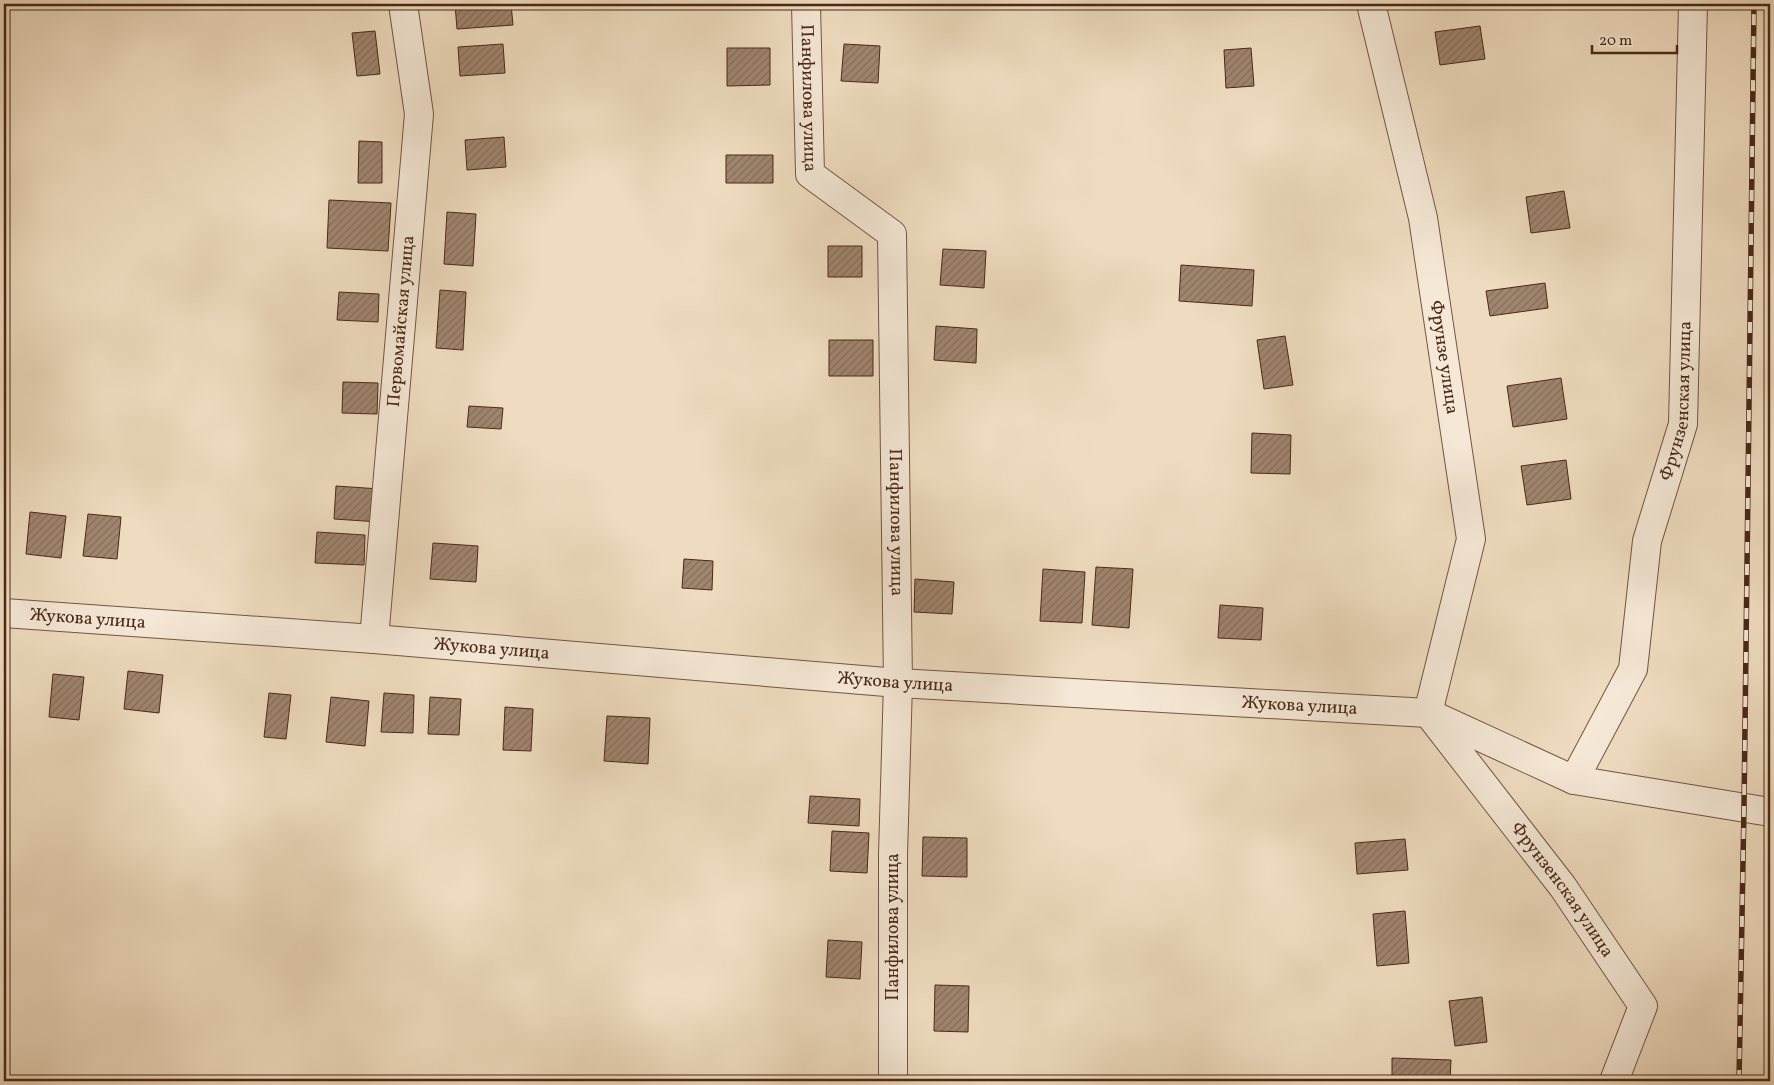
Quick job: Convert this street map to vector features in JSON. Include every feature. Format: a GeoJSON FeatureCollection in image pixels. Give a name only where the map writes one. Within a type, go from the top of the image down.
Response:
{"type":"FeatureCollection","features":[{"type":"Feature","properties":{"kind":"street","name":"Первомайская улица"},"geometry":{"type":"LineString","coordinates":[[374,639],[419,114],[403,4]]}},
{"type":"Feature","properties":{"kind":"street","name":"Панфилова улица"},"geometry":{"type":"LineString","coordinates":[[806,4],[810,174],[892,234],[898,683],[893,855],[893,1081]]}},
{"type":"Feature","properties":{"kind":"street","name":"Фрунзе улица"},"geometry":{"type":"LineString","coordinates":[[1371,4],[1423,218],[1471,539],[1428,713]]}},
{"type":"Feature","properties":{"kind":"street","name":"Фрунзенская улица"},"geometry":{"type":"LineString","coordinates":[[1574,780],[1633,669],[1647,541],[1683,424],[1693,4]]}},
{"type":"Feature","properties":{"kind":"street","name":"Жукова улица"},"geometry":{"type":"LineString","coordinates":[[4,614],[374,639],[898,683],[1428,713],[1574,780],[1770,812]]}},
{"type":"Feature","properties":{"kind":"street","name":"Фрунзенская улица"},"geometry":{"type":"LineString","coordinates":[[1428,713],[1563,887],[1643,1006],[1614,1081]]}},
{"type":"Feature","properties":{"kind":"building"},"geometry":{"type":"Polygon","coordinates":[[[455,4],[511,4],[513,25],[457,29],[455,4]]]}},
{"type":"Feature","properties":{"kind":"building"},"geometry":{"type":"Polygon","coordinates":[[[1480,26],[1485,59],[1440,65],[1435,32],[1480,26]]]}},
{"type":"Feature","properties":{"kind":"building"},"geometry":{"type":"Polygon","coordinates":[[[375,31],[380,74],[357,76],[352,33],[375,31]]]}},
{"type":"Feature","properties":{"kind":"building"},"geometry":{"type":"Polygon","coordinates":[[[503,44],[505,73],[460,76],[458,47],[503,44]]]}},
{"type":"Feature","properties":{"kind":"building"},"geometry":{"type":"Polygon","coordinates":[[[844,44],[880,46],[878,83],[841,81],[844,44]]]}},
{"type":"Feature","properties":{"kind":"building"},"geometry":{"type":"Polygon","coordinates":[[[727,48],[770,48],[770,85],[727,86],[727,48]]]}},
{"type":"Feature","properties":{"kind":"building"},"geometry":{"type":"Polygon","coordinates":[[[1251,48],[1254,86],[1226,88],[1224,50],[1251,48]]]}},
{"type":"Feature","properties":{"kind":"building"},"geometry":{"type":"Polygon","coordinates":[[[504,137],[506,167],[467,170],[465,140],[504,137]]]}},
{"type":"Feature","properties":{"kind":"building"},"geometry":{"type":"Polygon","coordinates":[[[359,141],[382,142],[382,183],[358,183],[359,141]]]}},
{"type":"Feature","properties":{"kind":"building"},"geometry":{"type":"Polygon","coordinates":[[[726,155],[773,155],[773,183],[726,183],[726,155]]]}},
{"type":"Feature","properties":{"kind":"building"},"geometry":{"type":"Polygon","coordinates":[[[1564,191],[1570,228],[1531,233],[1526,197],[1564,191]]]}},
{"type":"Feature","properties":{"kind":"building"},"geometry":{"type":"Polygon","coordinates":[[[329,200],[391,203],[388,251],[327,248],[329,200]]]}},
{"type":"Feature","properties":{"kind":"building"},"geometry":{"type":"Polygon","coordinates":[[[447,212],[476,214],[473,266],[444,264],[447,212]]]}},
{"type":"Feature","properties":{"kind":"building"},"geometry":{"type":"Polygon","coordinates":[[[828,246],[862,246],[862,277],[828,277],[828,246]]]}},
{"type":"Feature","properties":{"kind":"building"},"geometry":{"type":"Polygon","coordinates":[[[943,249],[986,251],[984,288],[940,285],[943,249]]]}},
{"type":"Feature","properties":{"kind":"building"},"geometry":{"type":"Polygon","coordinates":[[[1181,265],[1254,270],[1252,306],[1179,301],[1181,265]]]}},
{"type":"Feature","properties":{"kind":"building"},"geometry":{"type":"Polygon","coordinates":[[[1545,283],[1548,308],[1490,316],[1486,291],[1545,283]]]}},
{"type":"Feature","properties":{"kind":"building"},"geometry":{"type":"Polygon","coordinates":[[[440,290],[466,292],[463,350],[436,348],[440,290]]]}},
{"type":"Feature","properties":{"kind":"building"},"geometry":{"type":"Polygon","coordinates":[[[339,292],[379,294],[378,322],[337,320],[339,292]]]}},
{"type":"Feature","properties":{"kind":"building"},"geometry":{"type":"Polygon","coordinates":[[[936,326],[977,329],[976,363],[934,360],[936,326]]]}},
{"type":"Feature","properties":{"kind":"building"},"geometry":{"type":"Polygon","coordinates":[[[1285,336],[1293,385],[1264,389],[1257,340],[1285,336]]]}},
{"type":"Feature","properties":{"kind":"building"},"geometry":{"type":"Polygon","coordinates":[[[829,340],[873,340],[873,376],[829,376],[829,340]]]}},
{"type":"Feature","properties":{"kind":"building"},"geometry":{"type":"Polygon","coordinates":[[[1561,378],[1567,419],[1513,427],[1507,386],[1561,378]]]}},
{"type":"Feature","properties":{"kind":"building"},"geometry":{"type":"Polygon","coordinates":[[[343,382],[378,383],[377,414],[342,413],[343,382]]]}},
{"type":"Feature","properties":{"kind":"building"},"geometry":{"type":"Polygon","coordinates":[[[469,406],[503,408],[501,429],[467,427],[469,406]]]}},
{"type":"Feature","properties":{"kind":"building"},"geometry":{"type":"Polygon","coordinates":[[[1252,433],[1291,435],[1290,474],[1251,473],[1252,433]]]}},
{"type":"Feature","properties":{"kind":"building"},"geometry":{"type":"Polygon","coordinates":[[[1566,460],[1571,499],[1527,505],[1521,466],[1566,460]]]}},
{"type":"Feature","properties":{"kind":"building"},"geometry":{"type":"Polygon","coordinates":[[[336,486],[380,489],[379,522],[334,519],[336,486]]]}},
{"type":"Feature","properties":{"kind":"building"},"geometry":{"type":"Polygon","coordinates":[[[30,512],[66,516],[61,558],[26,554],[30,512]]]}},
{"type":"Feature","properties":{"kind":"building"},"geometry":{"type":"Polygon","coordinates":[[[88,514],[121,517],[117,559],[83,556],[88,514]]]}},
{"type":"Feature","properties":{"kind":"building"},"geometry":{"type":"Polygon","coordinates":[[[317,532],[365,535],[364,565],[315,563],[317,532]]]}},
{"type":"Feature","properties":{"kind":"building"},"geometry":{"type":"Polygon","coordinates":[[[433,543],[478,546],[476,582],[430,579],[433,543]]]}},
{"type":"Feature","properties":{"kind":"building"},"geometry":{"type":"Polygon","coordinates":[[[684,559],[713,561],[712,590],[682,588],[684,559]]]}},
{"type":"Feature","properties":{"kind":"building"},"geometry":{"type":"Polygon","coordinates":[[[1096,567],[1133,569],[1129,628],[1092,625],[1096,567]]]}},
{"type":"Feature","properties":{"kind":"building"},"geometry":{"type":"Polygon","coordinates":[[[1043,569],[1085,572],[1082,623],[1040,621],[1043,569]]]}},
{"type":"Feature","properties":{"kind":"building"},"geometry":{"type":"Polygon","coordinates":[[[915,579],[954,582],[952,614],[914,612],[915,579]]]}},
{"type":"Feature","properties":{"kind":"building"},"geometry":{"type":"Polygon","coordinates":[[[1220,605],[1263,608],[1261,640],[1218,638],[1220,605]]]}},
{"type":"Feature","properties":{"kind":"building"},"geometry":{"type":"Polygon","coordinates":[[[128,671],[163,675],[159,713],[124,709],[128,671]]]}},
{"type":"Feature","properties":{"kind":"building"},"geometry":{"type":"Polygon","coordinates":[[[4,672],[9,673],[4,721],[4,672]]]}},
{"type":"Feature","properties":{"kind":"building"},"geometry":{"type":"Polygon","coordinates":[[[53,674],[84,677],[79,720],[49,717],[53,674]]]}},
{"type":"Feature","properties":{"kind":"building"},"geometry":{"type":"Polygon","coordinates":[[[269,693],[291,695],[286,739],[264,737],[269,693]]]}},
{"type":"Feature","properties":{"kind":"building"},"geometry":{"type":"Polygon","coordinates":[[[384,693],[414,695],[413,733],[381,732],[384,693]]]}},
{"type":"Feature","properties":{"kind":"building"},"geometry":{"type":"Polygon","coordinates":[[[331,697],[369,701],[365,746],[326,742],[331,697]]]}},
{"type":"Feature","properties":{"kind":"building"},"geometry":{"type":"Polygon","coordinates":[[[430,697],[461,699],[459,735],[428,734],[430,697]]]}},
{"type":"Feature","properties":{"kind":"building"},"geometry":{"type":"Polygon","coordinates":[[[505,707],[533,709],[531,751],[503,750],[505,707]]]}},
{"type":"Feature","properties":{"kind":"building"},"geometry":{"type":"Polygon","coordinates":[[[607,716],[650,718],[648,764],[604,761],[607,716]]]}},
{"type":"Feature","properties":{"kind":"building"},"geometry":{"type":"Polygon","coordinates":[[[810,796],[860,799],[859,826],[808,823],[810,796]]]}},
{"type":"Feature","properties":{"kind":"building"},"geometry":{"type":"Polygon","coordinates":[[[832,831],[869,833],[867,873],[830,871],[832,831]]]}},
{"type":"Feature","properties":{"kind":"building"},"geometry":{"type":"Polygon","coordinates":[[[923,837],[967,838],[967,877],[922,876],[923,837]]]}},
{"type":"Feature","properties":{"kind":"building"},"geometry":{"type":"Polygon","coordinates":[[[1405,839],[1408,870],[1357,874],[1355,843],[1405,839]]]}},
{"type":"Feature","properties":{"kind":"building"},"geometry":{"type":"Polygon","coordinates":[[[1405,911],[1409,963],[1377,966],[1373,914],[1405,911]]]}},
{"type":"Feature","properties":{"kind":"building"},"geometry":{"type":"Polygon","coordinates":[[[828,940],[862,942],[860,979],[826,977],[828,940]]]}},
{"type":"Feature","properties":{"kind":"building"},"geometry":{"type":"Polygon","coordinates":[[[935,985],[969,986],[968,1032],[934,1031],[935,985]]]}},
{"type":"Feature","properties":{"kind":"building"},"geometry":{"type":"Polygon","coordinates":[[[1482,997],[1487,1042],[1455,1046],[1449,1001],[1482,997]]]}},
{"type":"Feature","properties":{"kind":"building"},"geometry":{"type":"Polygon","coordinates":[[[1392,1058],[1451,1060],[1450,1081],[1392,1081],[1392,1058]]]}},
{"type":"Feature","properties":{"kind":"railway"},"geometry":{"type":"LineString","coordinates":[[1739,1081],[1754,4]]}}]}
